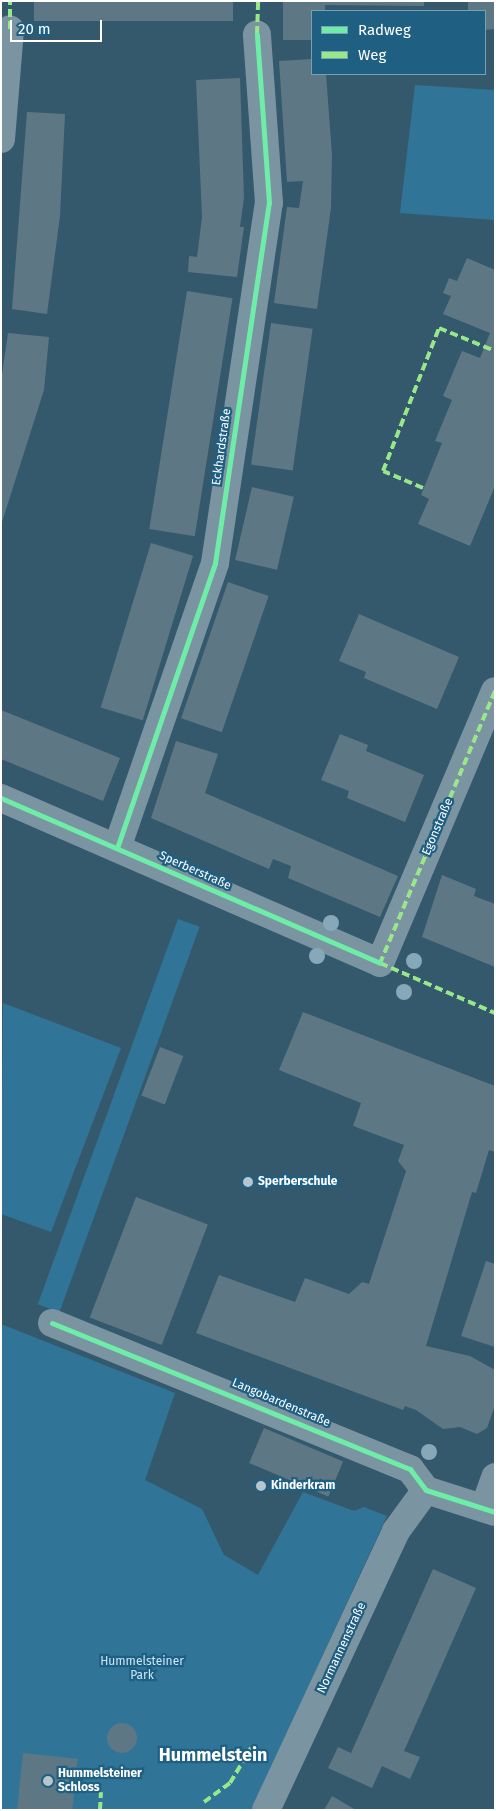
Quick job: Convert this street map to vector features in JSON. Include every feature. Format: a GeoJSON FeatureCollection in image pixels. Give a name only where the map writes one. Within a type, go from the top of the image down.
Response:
{"type":"FeatureCollection","features":[{"type":"Feature","properties":{"kind":"street"},"geometry":{"type":"LineString","coordinates":[[1,139],[10,29]]}},
{"type":"Feature","properties":{"kind":"street","name":"Eckhardstraße"},"geometry":{"type":"LineString","coordinates":[[117,848],[215,563],[269,203],[257,34]]}},
{"type":"Feature","properties":{"kind":"street","name":"Egonstraße"},"geometry":{"type":"LineString","coordinates":[[380,963],[495,691]]}},
{"type":"Feature","properties":{"kind":"street","name":"Sperberstraße"},"geometry":{"type":"LineString","coordinates":[[1,798],[380,963]]}},
{"type":"Feature","properties":{"kind":"street","name":"Langobardenstraße"},"geometry":{"type":"LineString","coordinates":[[52,1323],[410,1469],[426,1490]]}},
{"type":"Feature","properties":{"kind":"street"},"geometry":{"type":"LineString","coordinates":[[426,1490],[489,1510],[495,1477]]}},
{"type":"Feature","properties":{"kind":"street","name":"Normannenstraße"},"geometry":{"type":"LineString","coordinates":[[266,1810],[396,1531],[426,1490]]}},
{"type":"Feature","properties":{"kind":"green space"},"geometry":{"type":"Polygon","coordinates":[[[415,85],[495,90],[495,220],[400,213],[415,85]]]}},
{"type":"Feature","properties":{"kind":"green space"},"geometry":{"type":"Polygon","coordinates":[[[178,919],[200,927],[59,1312],[38,1304],[178,919]]]}},
{"type":"Feature","properties":{"kind":"green space"},"geometry":{"type":"Polygon","coordinates":[[[3,1003],[121,1048],[51,1232],[1,1214],[3,1003]]]}},
{"type":"Feature","properties":{"kind":"green space","name":"Hummelsteiner Park"},"geometry":{"type":"Polygon","coordinates":[[[1,1324],[175,1393],[145,1480],[202,1509],[224,1555],[258,1575],[303,1492],[354,1511],[364,1507],[387,1516],[251,1810],[1,1810],[1,1324]]]}},
{"type":"Feature","properties":{"kind":"building"},"geometry":{"type":"Polygon","coordinates":[[[34,1],[233,1],[233,21],[34,21],[34,1]]]}},
{"type":"Feature","properties":{"kind":"building"},"geometry":{"type":"Polygon","coordinates":[[[283,1],[424,1],[424,6],[325,5],[325,10],[311,10],[311,40],[283,40],[283,1]]]}},
{"type":"Feature","properties":{"kind":"building"},"geometry":{"type":"Polygon","coordinates":[[[468,1],[495,1],[495,29],[486,30],[486,10],[468,10],[468,1]]]}},
{"type":"Feature","properties":{"kind":"building"},"geometry":{"type":"Polygon","coordinates":[[[311,59],[311,75],[326,75],[332,155],[331,208],[317,309],[274,303],[287,207],[299,208],[303,181],[287,182],[279,61],[311,59]]]}},
{"type":"Feature","properties":{"kind":"building"},"geometry":{"type":"Polygon","coordinates":[[[240,78],[244,198],[240,227],[244,227],[237,277],[188,272],[189,256],[197,257],[202,217],[196,80],[240,78]]]}},
{"type":"Feature","properties":{"kind":"building"},"geometry":{"type":"Polygon","coordinates":[[[27,112],[65,114],[60,216],[47,314],[12,309],[27,112]]]}},
{"type":"Feature","properties":{"kind":"building"},"geometry":{"type":"Polygon","coordinates":[[[467,258],[495,270],[495,486],[470,546],[418,524],[429,499],[421,495],[442,443],[435,441],[452,400],[443,396],[462,351],[480,358],[490,333],[443,314],[451,296],[443,293],[449,278],[457,281],[467,258]]]}},
{"type":"Feature","properties":{"kind":"building"},"geometry":{"type":"Polygon","coordinates":[[[187,291],[232,298],[195,536],[149,529],[187,291]]]}},
{"type":"Feature","properties":{"kind":"building"},"geometry":{"type":"Polygon","coordinates":[[[271,323],[313,329],[293,470],[251,465],[271,323]]]}},
{"type":"Feature","properties":{"kind":"building"},"geometry":{"type":"Polygon","coordinates":[[[8,333],[49,337],[44,390],[2,522],[1,381],[8,333]]]}},
{"type":"Feature","properties":{"kind":"building"},"geometry":{"type":"Polygon","coordinates":[[[252,487],[294,497],[277,570],[235,560],[252,487]]]}},
{"type":"Feature","properties":{"kind":"building"},"geometry":{"type":"Polygon","coordinates":[[[151,543],[193,556],[143,720],[101,707],[151,543]]]}},
{"type":"Feature","properties":{"kind":"building"},"geometry":{"type":"Polygon","coordinates":[[[228,582],[269,596],[222,732],[181,718],[228,582]]]}},
{"type":"Feature","properties":{"kind":"building"},"geometry":{"type":"Polygon","coordinates":[[[359,614],[459,657],[437,709],[364,678],[366,672],[339,661],[359,614]]]}},
{"type":"Feature","properties":{"kind":"building"},"geometry":{"type":"Polygon","coordinates":[[[1,710],[120,758],[103,801],[1,759],[1,710]]]}},
{"type":"Feature","properties":{"kind":"building"},"geometry":{"type":"Polygon","coordinates":[[[340,734],[368,745],[366,751],[424,775],[405,822],[347,798],[349,791],[321,780],[340,734]]]}},
{"type":"Feature","properties":{"kind":"building"},"geometry":{"type":"Polygon","coordinates":[[[176,741],[218,754],[205,793],[398,876],[380,917],[288,878],[291,866],[273,859],[269,869],[151,818],[176,741]]]}},
{"type":"Feature","properties":{"kind":"building"},"geometry":{"type":"Polygon","coordinates":[[[442,875],[476,889],[474,896],[495,904],[495,967],[422,937],[442,875]]]}},
{"type":"Feature","properties":{"kind":"building"},"geometry":{"type":"Polygon","coordinates":[[[303,1012],[495,1086],[495,1152],[489,1150],[476,1193],[472,1192],[426,1346],[470,1356],[495,1370],[495,1405],[487,1428],[477,1434],[460,1427],[443,1429],[416,1410],[405,1406],[403,1410],[196,1333],[219,1275],[295,1302],[305,1278],[349,1294],[362,1282],[369,1284],[406,1171],[398,1161],[404,1145],[353,1126],[361,1103],[279,1070],[303,1012]]]}},
{"type":"Feature","properties":{"kind":"building"},"geometry":{"type":"Polygon","coordinates":[[[160,1047],[183,1056],[165,1105],[141,1096],[160,1047]]]}},
{"type":"Feature","properties":{"kind":"building"},"geometry":{"type":"Polygon","coordinates":[[[136,1197],[208,1225],[162,1345],[90,1317],[136,1197]]]}},
{"type":"Feature","properties":{"kind":"building"},"geometry":{"type":"Polygon","coordinates":[[[486,1261],[495,1264],[495,1347],[461,1336],[486,1261]]]}},
{"type":"Feature","properties":{"kind":"building"},"geometry":{"type":"Polygon","coordinates":[[[264,1428],[343,1462],[328,1497],[249,1463],[264,1428]]]}},
{"type":"Feature","properties":{"kind":"building"},"geometry":{"type":"Polygon","coordinates":[[[433,1569],[476,1588],[404,1751],[420,1757],[410,1779],[382,1766],[372,1788],[328,1768],[338,1747],[351,1753],[433,1569]]]}},
{"type":"Feature","properties":{"kind":"building"},"geometry":{"type":"Polygon","coordinates":[[[122,1723],[128,1724],[136,1732],[136,1744],[128,1752],[122,1753],[116,1752],[108,1744],[107,1738],[108,1732],[116,1724],[122,1723]]]}},
{"type":"Feature","properties":{"kind":"building","name":"Hummelsteiner Schloss"},"geometry":{"type":"Polygon","coordinates":[[[23,1753],[78,1759],[72,1810],[17,1810],[23,1753]]]}},
{"type":"Feature","properties":{"kind":"building"},"geometry":{"type":"Polygon","coordinates":[[[332,1796],[356,1810],[324,1810],[332,1796]]]}},
{"type":"Feature","properties":{"kind":"marked path"},"geometry":{"type":"LineString","coordinates":[[10,1],[10,29]]}},
{"type":"Feature","properties":{"kind":"marked path"},"geometry":{"type":"LineString","coordinates":[[257,34],[258,1]]}},
{"type":"Feature","properties":{"kind":"marked path"},"geometry":{"type":"LineString","coordinates":[[423,488],[383,471],[439,328],[495,351]]}},
{"type":"Feature","properties":{"kind":"marked path"},"geometry":{"type":"LineString","coordinates":[[495,691],[380,963],[495,1013]]}},
{"type":"Feature","properties":{"kind":"marked path"},"geometry":{"type":"LineString","coordinates":[[204,1802],[230,1783],[251,1748]]}},
{"type":"Feature","properties":{"kind":"marked path"},"geometry":{"type":"LineString","coordinates":[[100,1810],[101,1792]]}},
{"type":"Feature","properties":{"kind":"cycle path"},"geometry":{"type":"LineString","coordinates":[[117,848],[215,563],[269,203],[257,34]]}},
{"type":"Feature","properties":{"kind":"cycle path"},"geometry":{"type":"LineString","coordinates":[[1,798],[380,963]]}},
{"type":"Feature","properties":{"kind":"cycle path"},"geometry":{"type":"LineString","coordinates":[[52,1323],[410,1469],[426,1490],[495,1512]]}},
{"type":"Feature","properties":{"kind":"place","name":"Sperberschule"},"geometry":{"type":"Point","coordinates":[248,1182]}},
{"type":"Feature","properties":{"kind":"place","name":"Kinderkram"},"geometry":{"type":"Point","coordinates":[261,1486]}},
{"type":"Feature","properties":{"kind":"place","name":"Hummelsteiner Schloss"},"geometry":{"type":"Point","coordinates":[48,1781]}},
{"type":"Feature","properties":{"kind":"district","name":"Hummelstein"},"geometry":{"type":"Point","coordinates":[213,1755]}}]}
